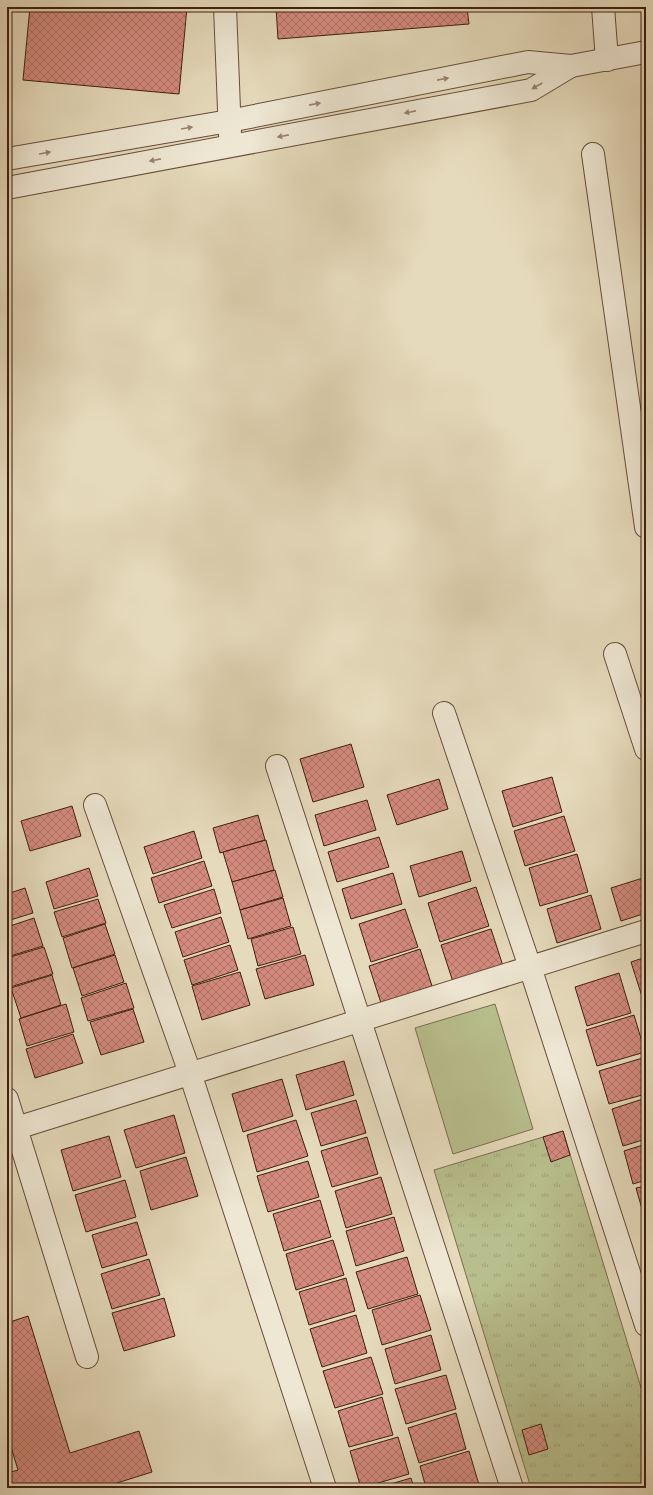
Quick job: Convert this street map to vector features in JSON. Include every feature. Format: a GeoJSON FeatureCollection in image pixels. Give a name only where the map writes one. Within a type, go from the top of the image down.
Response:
{"type":"FeatureCollection","features":[{"type":"Feature","properties":{"kind":"street"},"geometry":{"type":"LineString","coordinates":[[225,7],[230,146]]}},
{"type":"Feature","properties":{"kind":"street"},"geometry":{"type":"LineString","coordinates":[[603,7],[607,60]]}},
{"type":"Feature","properties":{"kind":"street"},"geometry":{"type":"LineString","coordinates":[[7,159],[229,121],[528,62],[571,66],[646,52]]}},
{"type":"Feature","properties":{"kind":"street"},"geometry":{"type":"LineString","coordinates":[[7,188],[531,90],[571,66]]}},
{"type":"Feature","properties":{"kind":"street"},"geometry":{"type":"LineString","coordinates":[[593,154],[646,527]]}},
{"type":"Feature","properties":{"kind":"street"},"geometry":{"type":"LineString","coordinates":[[615,654],[646,749]]}},
{"type":"Feature","properties":{"kind":"street"},"geometry":{"type":"LineString","coordinates":[[444,713],[530,967],[646,1325]]}},
{"type":"Feature","properties":{"kind":"street"},"geometry":{"type":"LineString","coordinates":[[277,766],[512,1488]]}},
{"type":"Feature","properties":{"kind":"street"},"geometry":{"type":"LineString","coordinates":[[95,805],[190,1073],[325,1488]]}},
{"type":"Feature","properties":{"kind":"street"},"geometry":{"type":"LineString","coordinates":[[11,1129],[646,931]]}},
{"type":"Feature","properties":{"kind":"street"},"geometry":{"type":"LineString","coordinates":[[7,1099],[11,1129],[88,1356]]}},
{"type":"Feature","properties":{"kind":"green space"},"geometry":{"type":"Polygon","coordinates":[[[495,1004],[533,1129],[453,1154],[415,1028],[495,1004]]]}},
{"type":"Feature","properties":{"kind":"green space"},"geometry":{"type":"Polygon","coordinates":[[[563,1131],[646,1404],[646,1488],[531,1488],[434,1170],[563,1131]]]}},
{"type":"Feature","properties":{"kind":"building"},"geometry":{"type":"Polygon","coordinates":[[[30,7],[187,7],[179,94],[23,80],[30,7]]]}},
{"type":"Feature","properties":{"kind":"building"},"geometry":{"type":"Polygon","coordinates":[[[276,7],[467,7],[469,24],[278,39],[276,7]]]}},
{"type":"Feature","properties":{"kind":"building"},"geometry":{"type":"Polygon","coordinates":[[[351,744],[364,787],[313,802],[300,759],[351,744]]]}},
{"type":"Feature","properties":{"kind":"building"},"geometry":{"type":"Polygon","coordinates":[[[552,777],[562,812],[513,827],[502,791],[552,777]]]}},
{"type":"Feature","properties":{"kind":"building"},"geometry":{"type":"Polygon","coordinates":[[[439,779],[448,809],[397,825],[387,795],[439,779]]]}},
{"type":"Feature","properties":{"kind":"building"},"geometry":{"type":"Polygon","coordinates":[[[367,800],[376,830],[324,846],[315,815],[367,800]]]}},
{"type":"Feature","properties":{"kind":"building"},"geometry":{"type":"Polygon","coordinates":[[[72,806],[81,836],[30,851],[21,821],[72,806]]]}},
{"type":"Feature","properties":{"kind":"building"},"geometry":{"type":"Polygon","coordinates":[[[258,815],[265,840],[220,853],[213,828],[258,815]]]}},
{"type":"Feature","properties":{"kind":"building"},"geometry":{"type":"Polygon","coordinates":[[[564,816],[575,851],[525,866],[514,831],[564,816]]]}},
{"type":"Feature","properties":{"kind":"building"},"geometry":{"type":"Polygon","coordinates":[[[194,831],[202,858],[153,874],[144,847],[194,831]]]}},
{"type":"Feature","properties":{"kind":"building"},"geometry":{"type":"Polygon","coordinates":[[[379,837],[389,867],[337,882],[328,852],[379,837]]]}},
{"type":"Feature","properties":{"kind":"building"},"geometry":{"type":"Polygon","coordinates":[[[266,840],[274,870],[232,882],[223,852],[266,840]]]}},
{"type":"Feature","properties":{"kind":"building"},"geometry":{"type":"Polygon","coordinates":[[[462,851],[471,881],[419,897],[410,866],[462,851]]]}},
{"type":"Feature","properties":{"kind":"building"},"geometry":{"type":"Polygon","coordinates":[[[577,854],[588,892],[540,906],[529,868],[577,854]]]}},
{"type":"Feature","properties":{"kind":"building"},"geometry":{"type":"Polygon","coordinates":[[[204,861],[212,886],[159,903],[151,878],[204,861]]]}},
{"type":"Feature","properties":{"kind":"building"},"geometry":{"type":"Polygon","coordinates":[[[89,868],[98,896],[54,909],[46,882],[89,868]]]}},
{"type":"Feature","properties":{"kind":"building"},"geometry":{"type":"Polygon","coordinates":[[[275,870],[283,897],[240,910],[232,882],[275,870]]]}},
{"type":"Feature","properties":{"kind":"building"},"geometry":{"type":"Polygon","coordinates":[[[393,873],[402,904],[351,919],[342,889],[393,873]]]}},
{"type":"Feature","properties":{"kind":"building"},"geometry":{"type":"Polygon","coordinates":[[[646,877],[646,913],[621,921],[611,888],[646,877]]]}},
{"type":"Feature","properties":{"kind":"building"},"geometry":{"type":"Polygon","coordinates":[[[476,887],[489,926],[440,942],[428,903],[476,887]]]}},
{"type":"Feature","properties":{"kind":"building"},"geometry":{"type":"Polygon","coordinates":[[[25,888],[33,913],[7,921],[7,894],[25,888]]]}},
{"type":"Feature","properties":{"kind":"building"},"geometry":{"type":"Polygon","coordinates":[[[214,889],[221,913],[172,928],[164,905],[214,889]]]}},
{"type":"Feature","properties":{"kind":"building"},"geometry":{"type":"Polygon","coordinates":[[[591,895],[601,929],[557,943],[547,909],[591,895]]]}},
{"type":"Feature","properties":{"kind":"building"},"geometry":{"type":"Polygon","coordinates":[[[283,898],[291,926],[248,939],[240,910],[283,898]]]}},
{"type":"Feature","properties":{"kind":"building"},"geometry":{"type":"Polygon","coordinates":[[[98,899],[106,923],[62,937],[54,912],[98,899]]]}},
{"type":"Feature","properties":{"kind":"building"},"geometry":{"type":"Polygon","coordinates":[[[405,909],[418,947],[371,962],[359,924],[405,909]]]}},
{"type":"Feature","properties":{"kind":"building"},"geometry":{"type":"Polygon","coordinates":[[[221,917],[229,942],[183,957],[175,932],[221,917]]]}},
{"type":"Feature","properties":{"kind":"building"},"geometry":{"type":"Polygon","coordinates":[[[34,918],[43,946],[7,957],[7,927],[34,918]]]}},
{"type":"Feature","properties":{"kind":"building"},"geometry":{"type":"Polygon","coordinates":[[[105,924],[115,954],[72,968],[63,938],[105,924]]]}},
{"type":"Feature","properties":{"kind":"building"},"geometry":{"type":"Polygon","coordinates":[[[293,927],[301,954],[258,966],[251,939],[293,927]]]}},
{"type":"Feature","properties":{"kind":"building"},"geometry":{"type":"Polygon","coordinates":[[[491,929],[503,966],[453,982],[441,945],[491,929]]]}},
{"type":"Feature","properties":{"kind":"building"},"geometry":{"type":"Polygon","coordinates":[[[230,945],[238,970],[192,985],[184,960],[230,945]]]}},
{"type":"Feature","properties":{"kind":"building"},"geometry":{"type":"Polygon","coordinates":[[[44,947],[53,974],[10,987],[7,977],[7,958],[44,947]]]}},
{"type":"Feature","properties":{"kind":"building"},"geometry":{"type":"Polygon","coordinates":[[[420,949],[432,986],[381,1003],[369,966],[420,949]]]}},
{"type":"Feature","properties":{"kind":"building"},"geometry":{"type":"Polygon","coordinates":[[[115,955],[124,982],[82,996],[73,968],[115,955]]]}},
{"type":"Feature","properties":{"kind":"building"},"geometry":{"type":"Polygon","coordinates":[[[305,955],[314,985],[265,999],[256,969],[305,955]]]}},
{"type":"Feature","properties":{"kind":"building"},"geometry":{"type":"Polygon","coordinates":[[[646,957],[646,1005],[645,1006],[631,962],[646,957]]]}},
{"type":"Feature","properties":{"kind":"building"},"geometry":{"type":"Polygon","coordinates":[[[240,972],[250,1005],[202,1020],[192,986],[240,972]]]}},
{"type":"Feature","properties":{"kind":"building"},"geometry":{"type":"Polygon","coordinates":[[[619,973],[631,1013],[587,1026],[575,987],[619,973]]]}},
{"type":"Feature","properties":{"kind":"building"},"geometry":{"type":"Polygon","coordinates":[[[52,975],[61,1005],[21,1018],[11,988],[52,975]]]}},
{"type":"Feature","properties":{"kind":"building"},"geometry":{"type":"Polygon","coordinates":[[[126,983],[134,1008],[88,1021],[81,998],[126,983]]]}},
{"type":"Feature","properties":{"kind":"building"},"geometry":{"type":"Polygon","coordinates":[[[66,1004],[74,1032],[27,1046],[19,1019],[66,1004]]]}},
{"type":"Feature","properties":{"kind":"building"},"geometry":{"type":"Polygon","coordinates":[[[133,1009],[144,1042],[101,1055],[90,1022],[133,1009]]]}},
{"type":"Feature","properties":{"kind":"building"},"geometry":{"type":"Polygon","coordinates":[[[634,1015],[645,1052],[597,1066],[586,1030],[634,1015]]]}},
{"type":"Feature","properties":{"kind":"building"},"geometry":{"type":"Polygon","coordinates":[[[73,1034],[83,1063],[35,1078],[26,1049],[73,1034]]]}},
{"type":"Feature","properties":{"kind":"building"},"geometry":{"type":"Polygon","coordinates":[[[646,1057],[646,1094],[609,1104],[599,1071],[646,1057]]]}},
{"type":"Feature","properties":{"kind":"building"},"geometry":{"type":"Polygon","coordinates":[[[344,1061],[354,1095],[306,1110],[296,1075],[344,1061]]]}},
{"type":"Feature","properties":{"kind":"building"},"geometry":{"type":"Polygon","coordinates":[[[282,1079],[293,1116],[243,1132],[232,1094],[282,1079]]]}},
{"type":"Feature","properties":{"kind":"building"},"geometry":{"type":"Polygon","coordinates":[[[646,1098],[646,1139],[623,1146],[612,1109],[646,1098]]]}},
{"type":"Feature","properties":{"kind":"building"},"geometry":{"type":"Polygon","coordinates":[[[356,1100],[366,1133],[321,1146],[311,1113],[356,1100]]]}},
{"type":"Feature","properties":{"kind":"building"},"geometry":{"type":"Polygon","coordinates":[[[174,1115],[185,1153],[136,1168],[124,1130],[174,1115]]]}},
{"type":"Feature","properties":{"kind":"building"},"geometry":{"type":"Polygon","coordinates":[[[296,1120],[308,1156],[257,1172],[247,1135],[296,1120]]]}},
{"type":"Feature","properties":{"kind":"building"},"geometry":{"type":"Polygon","coordinates":[[[563,1131],[570,1155],[551,1162],[543,1137],[563,1131]]]}},
{"type":"Feature","properties":{"kind":"building"},"geometry":{"type":"Polygon","coordinates":[[[109,1136],[121,1177],[73,1191],[61,1150],[109,1136]]]}},
{"type":"Feature","properties":{"kind":"building"},"geometry":{"type":"Polygon","coordinates":[[[367,1137],[378,1174],[332,1187],[321,1151],[367,1137]]]}},
{"type":"Feature","properties":{"kind":"building"},"geometry":{"type":"Polygon","coordinates":[[[646,1144],[646,1180],[633,1184],[624,1151],[646,1144]]]}},
{"type":"Feature","properties":{"kind":"building"},"geometry":{"type":"Polygon","coordinates":[[[186,1157],[198,1196],[151,1210],[140,1171],[186,1157]]]}},
{"type":"Feature","properties":{"kind":"building"},"geometry":{"type":"Polygon","coordinates":[[[308,1161],[319,1197],[268,1212],[257,1176],[308,1161]]]}},
{"type":"Feature","properties":{"kind":"building"},"geometry":{"type":"Polygon","coordinates":[[[381,1177],[392,1214],[346,1228],[335,1191],[381,1177]]]}},
{"type":"Feature","properties":{"kind":"building"},"geometry":{"type":"Polygon","coordinates":[[[125,1180],[136,1217],[86,1232],[75,1195],[125,1180]]]}},
{"type":"Feature","properties":{"kind":"building"},"geometry":{"type":"Polygon","coordinates":[[[646,1186],[646,1223],[636,1188],[646,1186]]]}},
{"type":"Feature","properties":{"kind":"building"},"geometry":{"type":"Polygon","coordinates":[[[320,1200],[331,1237],[284,1251],[273,1214],[320,1200]]]}},
{"type":"Feature","properties":{"kind":"building"},"geometry":{"type":"Polygon","coordinates":[[[394,1217],[404,1251],[356,1266],[346,1231],[394,1217]]]}},
{"type":"Feature","properties":{"kind":"building"},"geometry":{"type":"Polygon","coordinates":[[[137,1222],[147,1255],[102,1268],[92,1235],[137,1222]]]}},
{"type":"Feature","properties":{"kind":"building"},"geometry":{"type":"Polygon","coordinates":[[[333,1240],[344,1275],[296,1290],[286,1254],[333,1240]]]}},
{"type":"Feature","properties":{"kind":"building"},"geometry":{"type":"Polygon","coordinates":[[[407,1257],[418,1294],[368,1309],[356,1272],[407,1257]]]}},
{"type":"Feature","properties":{"kind":"building"},"geometry":{"type":"Polygon","coordinates":[[[149,1259],[160,1295],[112,1309],[101,1274],[149,1259]]]}},
{"type":"Feature","properties":{"kind":"building"},"geometry":{"type":"Polygon","coordinates":[[[346,1278],[355,1311],[309,1325],[299,1292],[346,1278]]]}},
{"type":"Feature","properties":{"kind":"building"},"geometry":{"type":"Polygon","coordinates":[[[420,1295],[431,1330],[382,1345],[372,1310],[420,1295]]]}},
{"type":"Feature","properties":{"kind":"building"},"geometry":{"type":"Polygon","coordinates":[[[164,1298],[175,1336],[124,1351],[112,1313],[164,1298]]]}},
{"type":"Feature","properties":{"kind":"building"},"geometry":{"type":"Polygon","coordinates":[[[356,1315],[367,1353],[322,1367],[310,1329],[356,1315]]]}},
{"type":"Feature","properties":{"kind":"building"},"geometry":{"type":"Polygon","coordinates":[[[28,1316],[70,1453],[139,1431],[152,1472],[101,1488],[7,1488],[7,1473],[18,1470],[7,1434],[7,1323],[28,1316]]]}},
{"type":"Feature","properties":{"kind":"building"},"geometry":{"type":"Polygon","coordinates":[[[431,1335],[441,1370],[395,1384],[385,1349],[431,1335]]]}},
{"type":"Feature","properties":{"kind":"building"},"geometry":{"type":"Polygon","coordinates":[[[371,1357],[383,1394],[335,1408],[323,1371],[371,1357]]]}},
{"type":"Feature","properties":{"kind":"building"},"geometry":{"type":"Polygon","coordinates":[[[446,1375],[456,1409],[406,1424],[395,1389],[446,1375]]]}},
{"type":"Feature","properties":{"kind":"building"},"geometry":{"type":"Polygon","coordinates":[[[382,1397],[393,1435],[349,1447],[338,1411],[382,1397]]]}},
{"type":"Feature","properties":{"kind":"building"},"geometry":{"type":"Polygon","coordinates":[[[456,1413],[466,1449],[419,1463],[408,1428],[456,1413]]]}},
{"type":"Feature","properties":{"kind":"building"},"geometry":{"type":"Polygon","coordinates":[[[541,1424],[548,1449],[529,1455],[522,1430],[541,1424]]]}},
{"type":"Feature","properties":{"kind":"building"},"geometry":{"type":"Polygon","coordinates":[[[398,1437],[409,1474],[361,1488],[350,1451],[398,1437]]]}},
{"type":"Feature","properties":{"kind":"building"},"geometry":{"type":"Polygon","coordinates":[[[469,1451],[480,1488],[426,1488],[420,1466],[469,1451]]]}},
{"type":"Feature","properties":{"kind":"building"},"geometry":{"type":"Polygon","coordinates":[[[411,1478],[414,1488],[377,1488],[411,1478]]]}}]}
